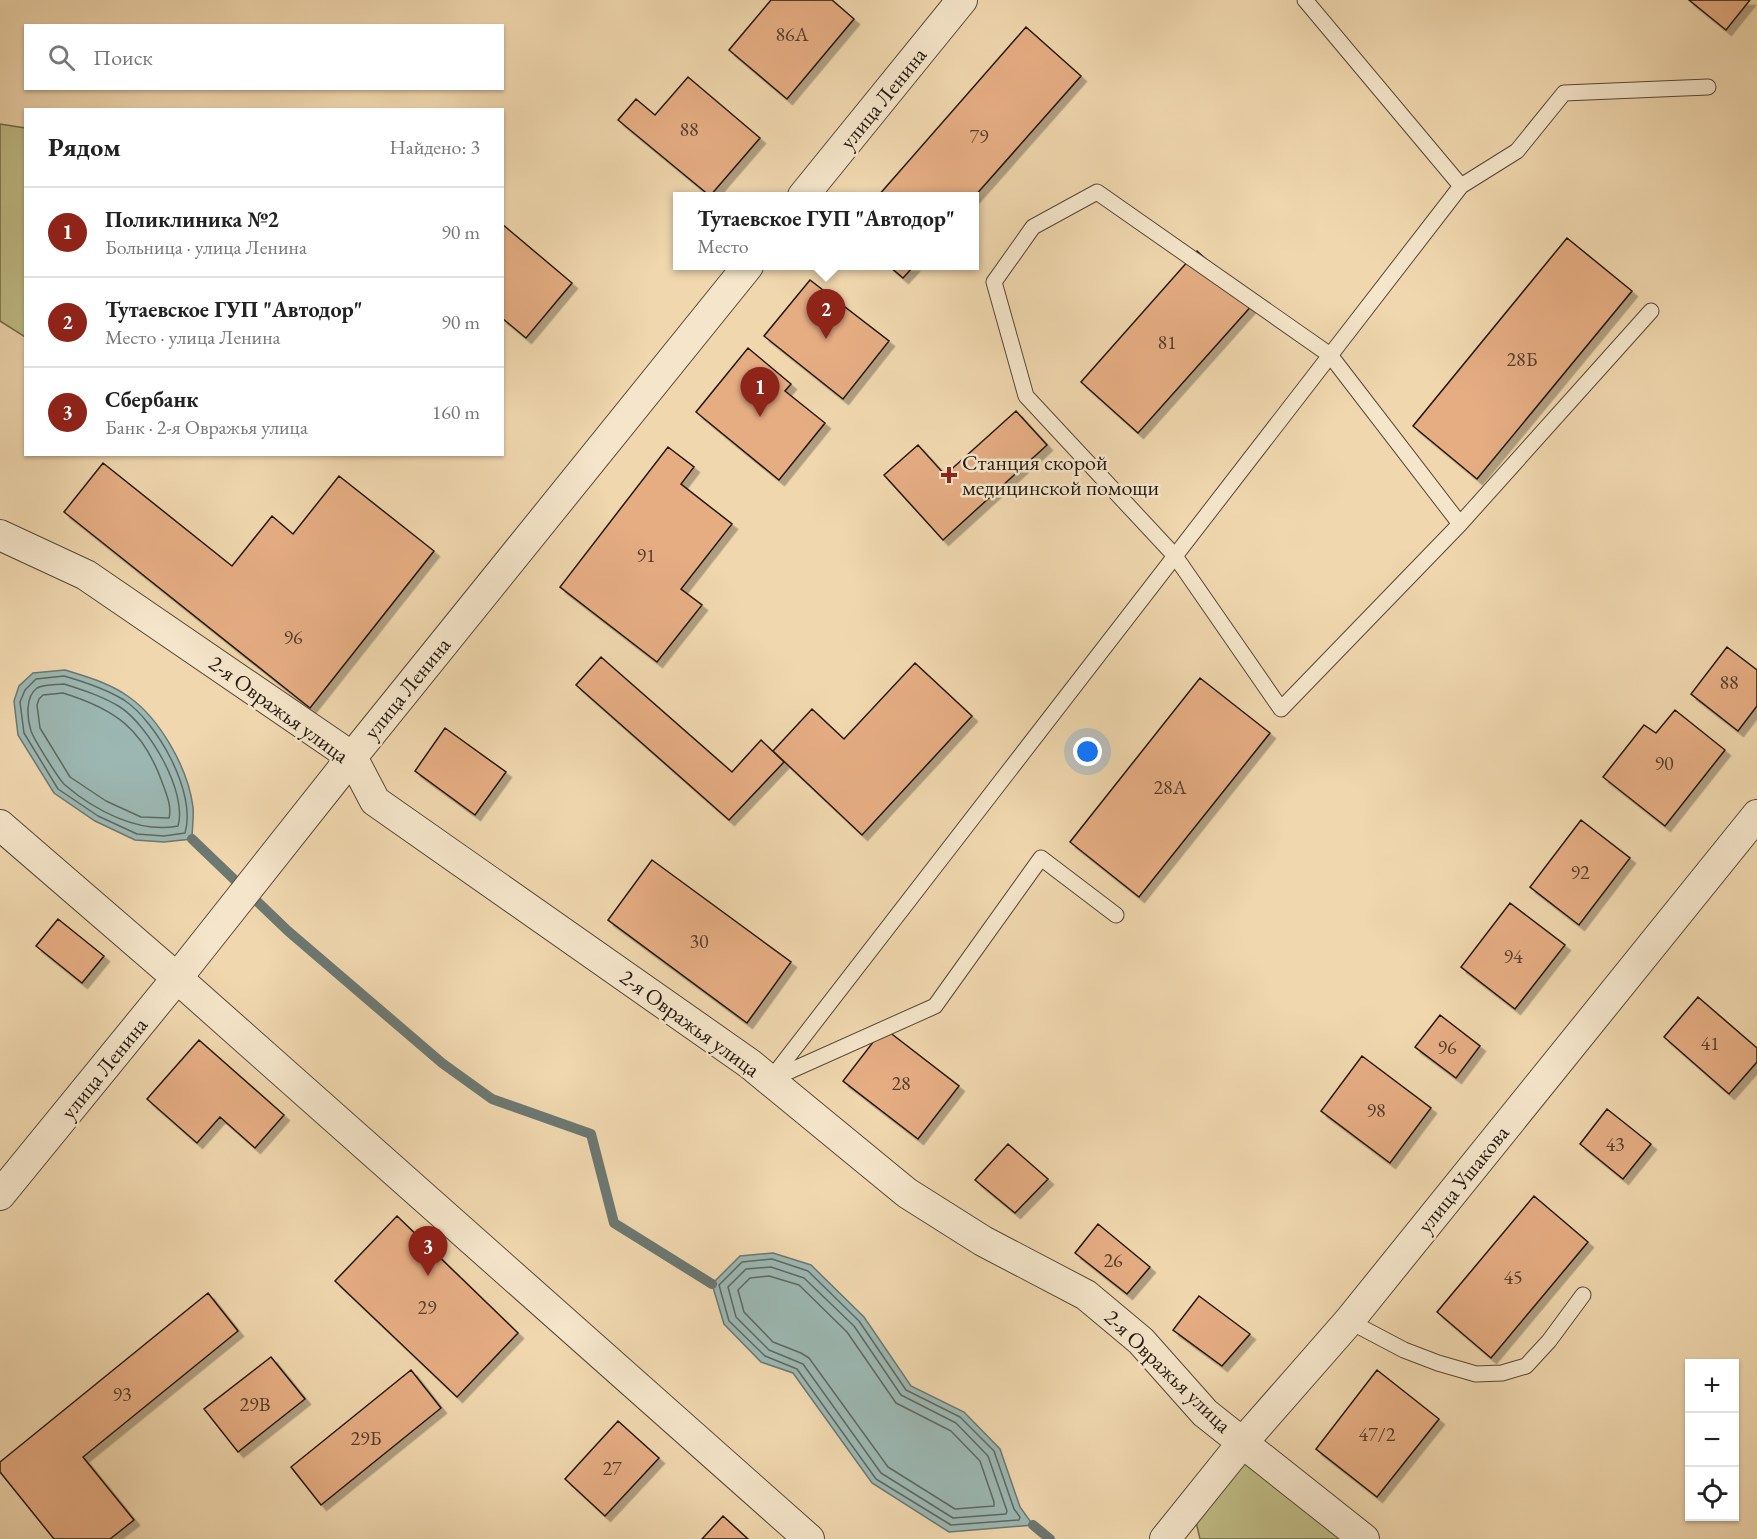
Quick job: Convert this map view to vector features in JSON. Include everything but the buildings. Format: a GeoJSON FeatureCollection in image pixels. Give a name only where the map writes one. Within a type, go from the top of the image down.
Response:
{"type":"FeatureCollection","features":[{"type":"Feature","properties":{"kind":"street","name":"улица Ленина"},"geometry":{"type":"LineString","coordinates":[[806,192],[962,0]]}},
{"type":"Feature","properties":{"kind":"street","name":"улица Ленина"},"geometry":{"type":"LineString","coordinates":[[0,1195],[745,270]]}},
{"type":"Feature","properties":{"kind":"street","name":"2-я Овражья улица"},"geometry":{"type":"LineString","coordinates":[[0,535],[86,575],[352,757],[375,801],[750,1064],[907,1193],[983,1241],[1086,1295],[1141,1341],[1205,1413],[1364,1539]]}},
{"type":"Feature","properties":{"kind":"street","name":"улица Ушакова"},"geometry":{"type":"LineString","coordinates":[[1165,1539],[1243,1442],[1349,1322],[1757,816]]}},
{"type":"Feature","properties":{"kind":"street"},"geometry":{"type":"LineString","coordinates":[[0,825],[177,978],[809,1539]]}},
{"type":"Feature","properties":{"kind":"lane"},"geometry":{"type":"LineString","coordinates":[[1305,0],[1461,186]]}},
{"type":"Feature","properties":{"kind":"lane"},"geometry":{"type":"LineString","coordinates":[[770,1080],[1461,186],[1517,151],[1564,93],[1708,87]]}},
{"type":"Feature","properties":{"kind":"lane"},"geometry":{"type":"LineString","coordinates":[[1460,524],[1330,355],[1097,192],[1033,227],[994,282],[1026,396],[1175,556],[1281,709],[1460,524],[1651,311]]}},
{"type":"Feature","properties":{"kind":"lane"},"geometry":{"type":"LineString","coordinates":[[770,1080],[936,1006],[1041,858],[1116,915]]}},
{"type":"Feature","properties":{"kind":"lane"},"geometry":{"type":"LineString","coordinates":[[1349,1322],[1404,1350],[1438,1363],[1476,1374],[1502,1373],[1526,1366],[1550,1341],[1583,1295]]}},
{"type":"Feature","properties":{"kind":"shaded area"},"geometry":{"type":"Polygon","coordinates":[[[0,124],[24,128],[24,336],[0,321],[0,124]]]}},
{"type":"Feature","properties":{"kind":"shaded area"},"geometry":{"type":"Polygon","coordinates":[[[1247,1457],[1349,1539],[1200,1539],[1196,1522],[1247,1457]]]}},
{"type":"Feature","properties":{"kind":"water"},"geometry":{"type":"Polygon","coordinates":[[[65,670],[122,692],[140,706],[162,731],[179,761],[190,792],[193,811],[192,839],[164,842],[135,840],[95,821],[54,793],[18,735],[14,701],[19,686],[33,673],[65,670]]]}},
{"type":"Feature","properties":{"kind":"water"},"geometry":{"type":"Polygon","coordinates":[[[773,1253],[811,1265],[864,1317],[911,1386],[964,1412],[1000,1449],[1020,1507],[1033,1525],[949,1532],[872,1483],[793,1373],[761,1362],[724,1324],[712,1284],[740,1256],[773,1253]]]}},
{"type":"Feature","properties":{"kind":"waterway"},"geometry":{"type":"LineString","coordinates":[[192,839],[288,931],[442,1063],[492,1099],[591,1134],[614,1223],[712,1284]]}},
{"type":"Feature","properties":{"kind":"waterway"},"geometry":{"type":"LineString","coordinates":[[1033,1525],[1050,1539]]}},
{"type":"Feature","properties":{"kind":"place","name":"Тутаевское ГУП \"Автодор\""},"geometry":{"type":"Point","coordinates":[826,339]}},
{"type":"Feature","properties":{"kind":"place","name":"Поликлиника №2"},"geometry":{"type":"Point","coordinates":[760,417]}},
{"type":"Feature","properties":{"kind":"place","name":"Станция скорой медицинской помощи"},"geometry":{"type":"Point","coordinates":[949,475]}},
{"type":"Feature","properties":{"kind":"place","name":"Сбербанк"},"geometry":{"type":"Point","coordinates":[428,1276]}}]}
